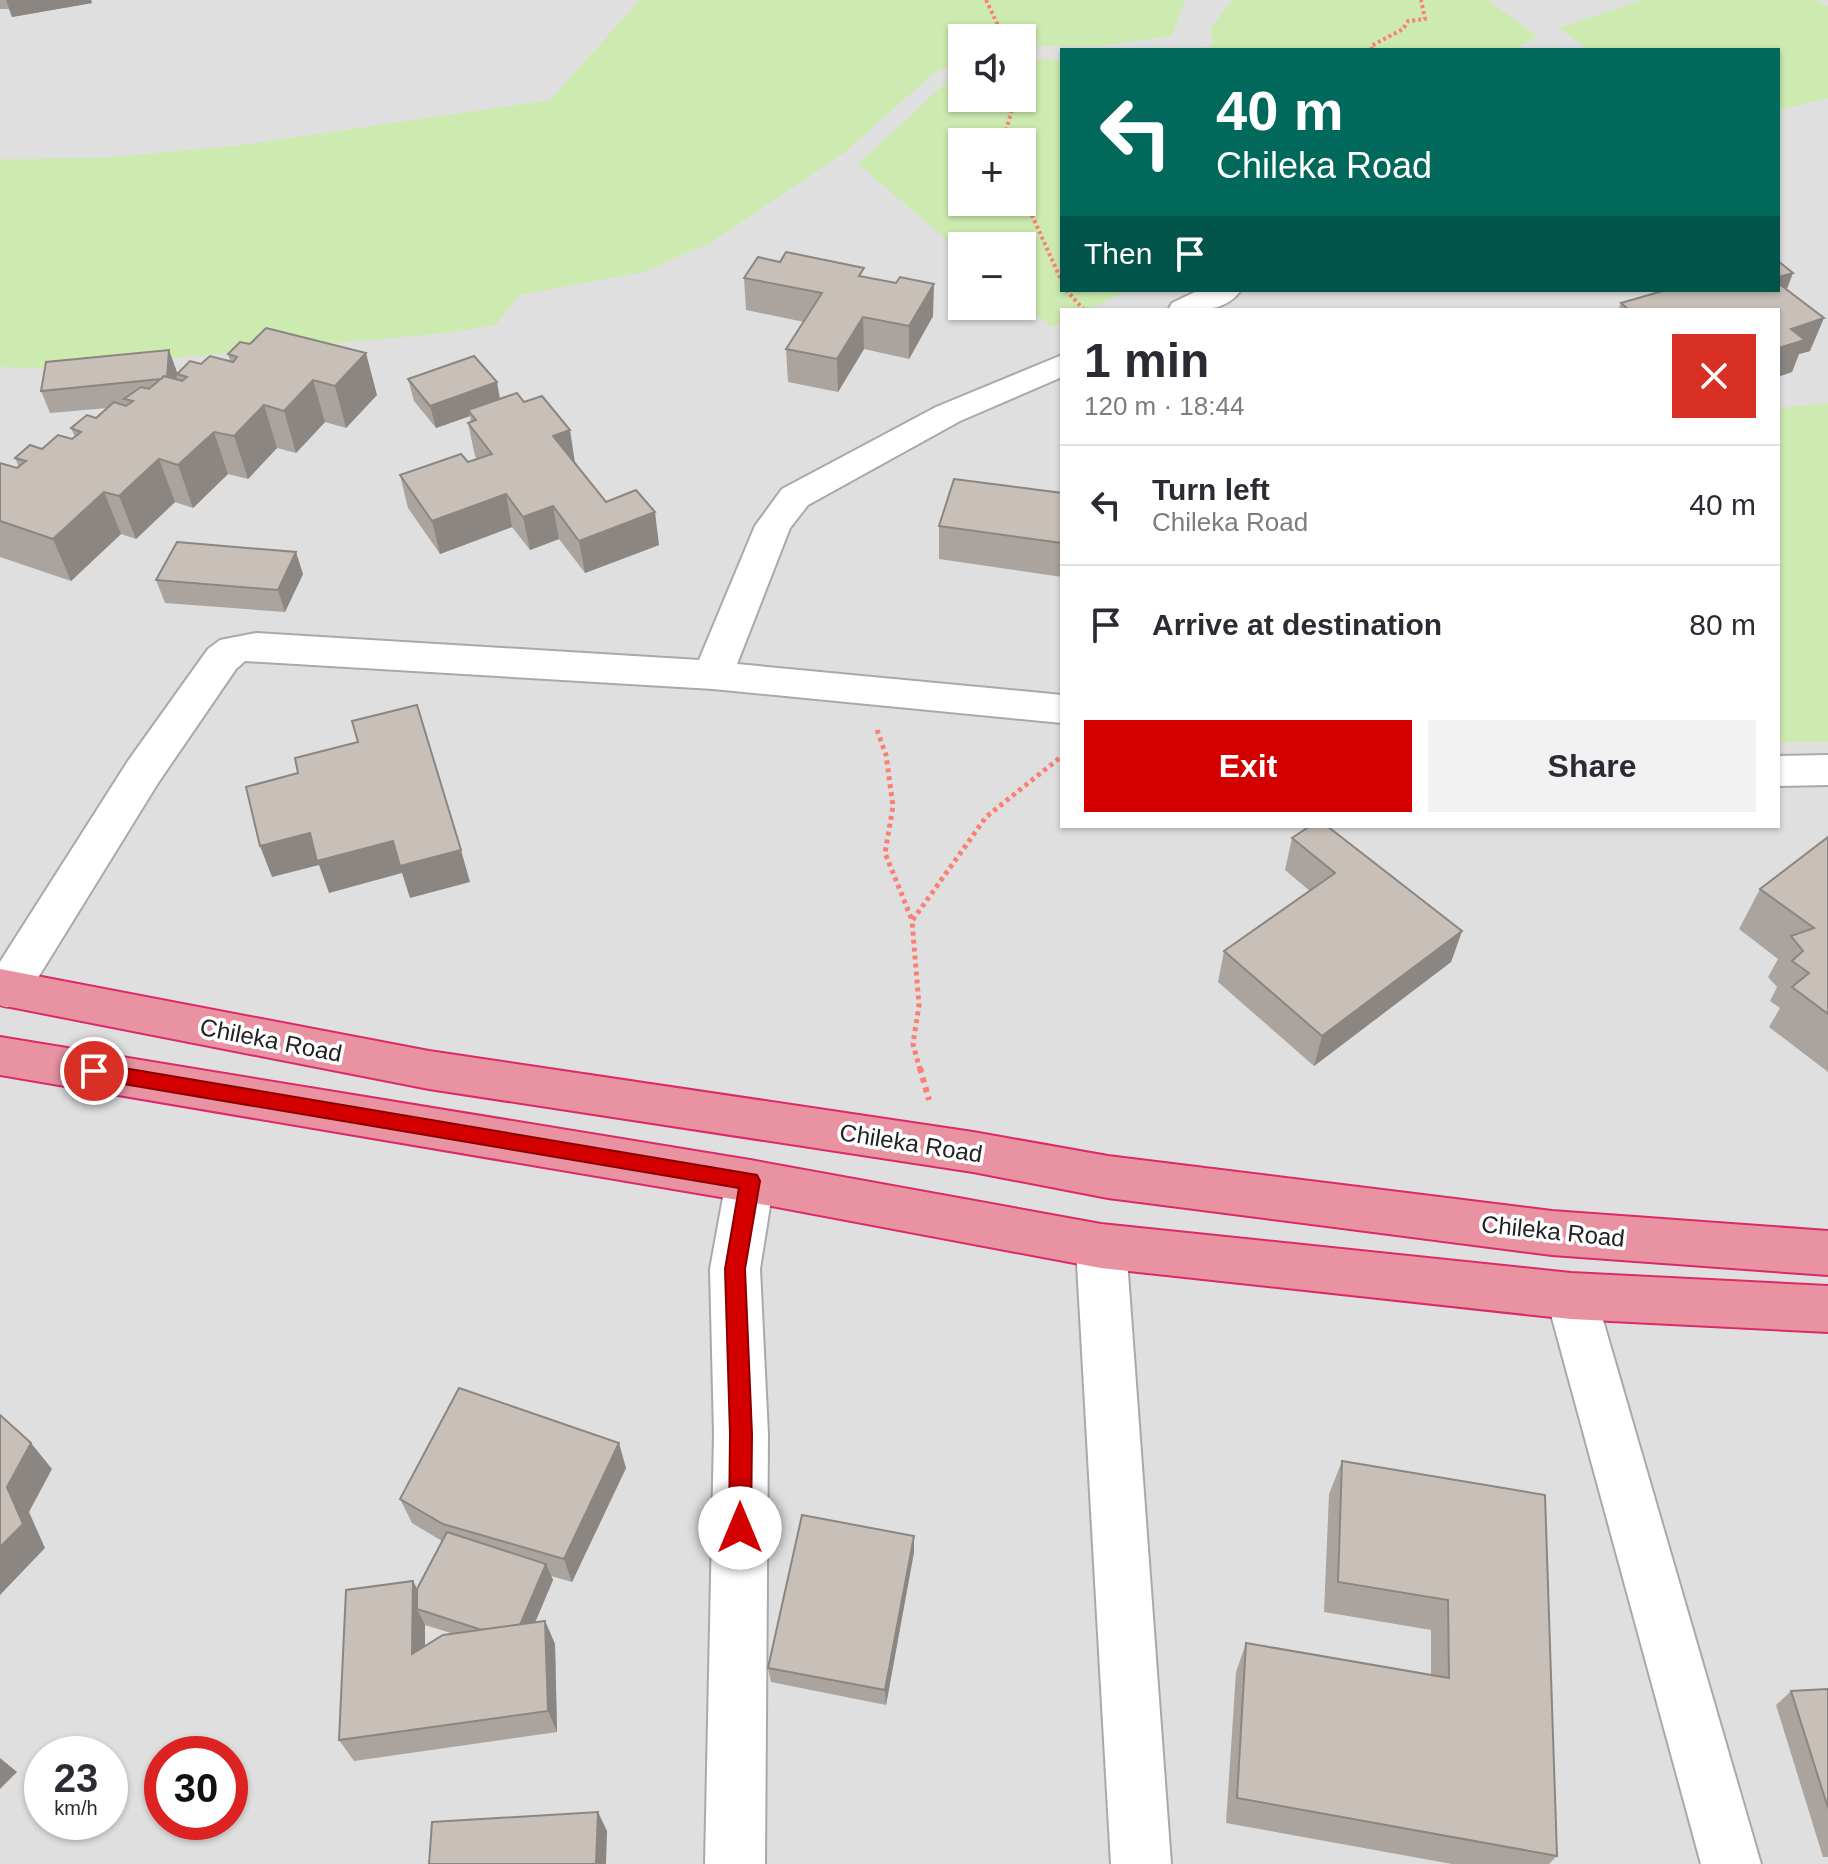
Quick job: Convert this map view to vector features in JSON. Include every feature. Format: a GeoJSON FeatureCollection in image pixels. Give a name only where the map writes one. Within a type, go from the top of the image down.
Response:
{"type":"FeatureCollection","features":[{"type":"Feature","properties":{"kind":"highway","name":"Chileka Road"},"geometry":{"type":"LineString","coordinates":[[3,988],[429,1070],[973,1152],[1108,1177],[1552,1233],[1828,1253]]}},
{"type":"Feature","properties":{"kind":"highway"},"geometry":{"type":"LineString","coordinates":[[0,1056],[750,1181],[1101,1246],[1571,1296],[1828,1309]]}},
{"type":"Feature","properties":{"kind":"street"},"geometry":{"type":"LineString","coordinates":[[1188,308],[1221,292]]}},
{"type":"Feature","properties":{"kind":"street"},"geometry":{"type":"LineString","coordinates":[[713,675],[773,526],[795,497],[948,414],[1060,366]]}},
{"type":"Feature","properties":{"kind":"street"},"geometry":{"type":"LineString","coordinates":[[3,988],[143,772],[222,659],[234,649],[256,646],[713,675],[862,692],[1060,709]]}},
{"type":"Feature","properties":{"kind":"street"},"geometry":{"type":"LineString","coordinates":[[1780,771],[1828,770]]}},
{"type":"Feature","properties":{"kind":"street"},"geometry":{"type":"LineString","coordinates":[[735,1864],[741,1434],[735,1269],[750,1181]]}},
{"type":"Feature","properties":{"kind":"street"},"geometry":{"type":"LineString","coordinates":[[1101,1246],[1141,1864]]}},
{"type":"Feature","properties":{"kind":"street"},"geometry":{"type":"LineString","coordinates":[[1571,1296],[1731,1864]]}},
{"type":"Feature","properties":{"kind":"path"},"geometry":{"type":"LineString","coordinates":[[986,0],[997,24]]}},
{"type":"Feature","properties":{"kind":"path"},"geometry":{"type":"LineString","coordinates":[[1372,48],[1403,29],[1408,21],[1425,19],[1421,0]]}},
{"type":"Feature","properties":{"kind":"path"},"geometry":{"type":"LineString","coordinates":[[1032,216],[1060,278]]}},
{"type":"Feature","properties":{"kind":"path"},"geometry":{"type":"LineString","coordinates":[[1068,292],[1082,308]]}},
{"type":"Feature","properties":{"kind":"path"},"geometry":{"type":"LineString","coordinates":[[862,692],[886,755],[893,806],[885,853],[912,921],[919,1005],[913,1044],[928,1099],[973,1152]]}},
{"type":"Feature","properties":{"kind":"path"},"geometry":{"type":"LineString","coordinates":[[912,921],[986,817],[1060,758]]}},
{"type":"Feature","properties":{"kind":"shaded area"},"geometry":{"type":"Polygon","coordinates":[[[0,0],[1828,0],[1828,1864],[0,1864],[0,0]]]}},
{"type":"Feature","properties":{"kind":"green space"},"geometry":{"type":"Polygon","coordinates":[[[640,0],[1185,0],[1172,36],[1101,46],[1036,46],[1036,24],[948,24],[948,67],[936,71],[845,152],[710,243],[644,272],[519,295],[496,325],[447,333],[56,369],[0,367],[0,159],[102,158],[242,145],[550,100],[640,0]]]}},
{"type":"Feature","properties":{"kind":"green space"},"geometry":{"type":"Polygon","coordinates":[[[1232,0],[1488,0],[1538,37],[1516,48],[1204,48],[1213,45],[1211,28],[1232,0]]]}},
{"type":"Feature","properties":{"kind":"green space"},"geometry":{"type":"Polygon","coordinates":[[[1642,0],[1816,0],[1828,7],[1828,98],[1780,110],[1780,48],[1586,48],[1558,28],[1642,0]]]}},
{"type":"Feature","properties":{"kind":"green space"},"geometry":{"type":"Polygon","coordinates":[[[1036,59],[1060,60],[1060,292],[1125,292],[1091,308],[1060,308],[1060,323],[1051,327],[1036,315],[1036,232],[948,232],[948,241],[858,164],[948,81],[948,112],[1036,112],[1036,59]]]}},
{"type":"Feature","properties":{"kind":"green space"},"geometry":{"type":"Polygon","coordinates":[[[1828,403],[1828,742],[1780,742],[1780,408],[1828,403]]]}},
{"type":"Feature","properties":{"kind":"building"},"geometry":{"type":"Polygon","coordinates":[[[786,252],[864,268],[859,276],[896,283],[900,277],[934,284],[909,326],[863,317],[837,359],[786,349],[822,293],[744,278],[758,257],[780,262],[786,252]]]}},
{"type":"Feature","properties":{"kind":"building"},"geometry":{"type":"Polygon","coordinates":[[[1780,263],[1793,273],[1780,276],[1780,263]]]}},
{"type":"Feature","properties":{"kind":"building"},"geometry":{"type":"Polygon","coordinates":[[[1780,285],[1824,318],[1791,329],[1805,340],[1780,347],[1780,308],[1627,308],[1621,303],[1659,292],[1780,292],[1780,285]]]}},
{"type":"Feature","properties":{"kind":"building"},"geometry":{"type":"Polygon","coordinates":[[[266,328],[366,353],[335,386],[313,380],[284,411],[264,405],[234,436],[214,432],[178,465],[159,459],[119,496],[104,492],[53,539],[0,521],[0,463],[17,468],[26,461],[15,458],[30,445],[42,449],[58,435],[72,439],[81,432],[71,428],[87,415],[96,418],[114,402],[126,406],[133,401],[124,399],[141,387],[149,389],[164,376],[182,381],[187,377],[177,374],[190,361],[201,364],[210,356],[233,362],[237,357],[228,354],[240,342],[250,344],[266,328]]]}},
{"type":"Feature","properties":{"kind":"building"},"geometry":{"type":"Polygon","coordinates":[[[169,350],[167,377],[161,379],[41,391],[46,362],[169,350]]]}},
{"type":"Feature","properties":{"kind":"building"},"geometry":{"type":"Polygon","coordinates":[[[474,356],[497,382],[430,406],[408,379],[474,356]]]}},
{"type":"Feature","properties":{"kind":"building"},"geometry":{"type":"Polygon","coordinates":[[[517,393],[524,402],[542,396],[570,430],[553,436],[606,502],[636,490],[655,512],[579,541],[553,506],[523,517],[506,494],[432,521],[400,475],[461,454],[468,462],[492,454],[468,423],[476,420],[468,410],[517,393]]]}},
{"type":"Feature","properties":{"kind":"building"},"geometry":{"type":"Polygon","coordinates":[[[954,479],[1060,493],[1060,543],[939,526],[954,479]]]}},
{"type":"Feature","properties":{"kind":"building"},"geometry":{"type":"Polygon","coordinates":[[[177,542],[296,552],[278,590],[156,580],[177,542]]]}},
{"type":"Feature","properties":{"kind":"building"},"geometry":{"type":"Polygon","coordinates":[[[417,705],[461,850],[400,866],[393,841],[317,861],[310,833],[260,846],[246,787],[298,773],[295,758],[358,742],[352,721],[417,705]]]}},
{"type":"Feature","properties":{"kind":"building"},"geometry":{"type":"Polygon","coordinates":[[[1307,828],[1330,828],[1462,931],[1322,1036],[1224,951],[1335,873],[1292,838],[1307,828]]]}},
{"type":"Feature","properties":{"kind":"building"},"geometry":{"type":"Polygon","coordinates":[[[1828,837],[1828,1014],[1792,987],[1809,973],[1792,961],[1803,951],[1791,936],[1814,928],[1760,889],[1828,837]]]}},
{"type":"Feature","properties":{"kind":"building"},"geometry":{"type":"Polygon","coordinates":[[[459,1388],[619,1443],[564,1559],[443,1524],[400,1499],[459,1388]]]}},
{"type":"Feature","properties":{"kind":"building"},"geometry":{"type":"Polygon","coordinates":[[[0,1415],[31,1443],[7,1487],[23,1524],[0,1547],[0,1415]]]}},
{"type":"Feature","properties":{"kind":"building"},"geometry":{"type":"Polygon","coordinates":[[[1342,1461],[1545,1495],[1557,1856],[1237,1798],[1246,1643],[1449,1678],[1448,1600],[1338,1582],[1342,1461]]]}},
{"type":"Feature","properties":{"kind":"building"},"geometry":{"type":"Polygon","coordinates":[[[802,1515],[914,1536],[885,1690],[768,1668],[802,1515]]]}},
{"type":"Feature","properties":{"kind":"building"},"geometry":{"type":"Polygon","coordinates":[[[447,1532],[546,1564],[520,1625],[482,1630],[417,1609],[417,1589],[447,1532]]]}},
{"type":"Feature","properties":{"kind":"building"},"geometry":{"type":"Polygon","coordinates":[[[413,1581],[412,1654],[443,1635],[545,1621],[548,1711],[339,1740],[346,1590],[413,1581]]]}},
{"type":"Feature","properties":{"kind":"building"},"geometry":{"type":"Polygon","coordinates":[[[1828,1689],[1828,1808],[1791,1691],[1828,1689]]]}},
{"type":"Feature","properties":{"kind":"building"},"geometry":{"type":"Polygon","coordinates":[[[598,1812],[596,1864],[429,1864],[432,1822],[598,1812]]]}},
{"type":"Feature","properties":{"kind":"route"},"geometry":{"type":"LineString","coordinates":[[94,1071],[750,1181],[735,1269],[741,1434],[740,1528]]}}]}
